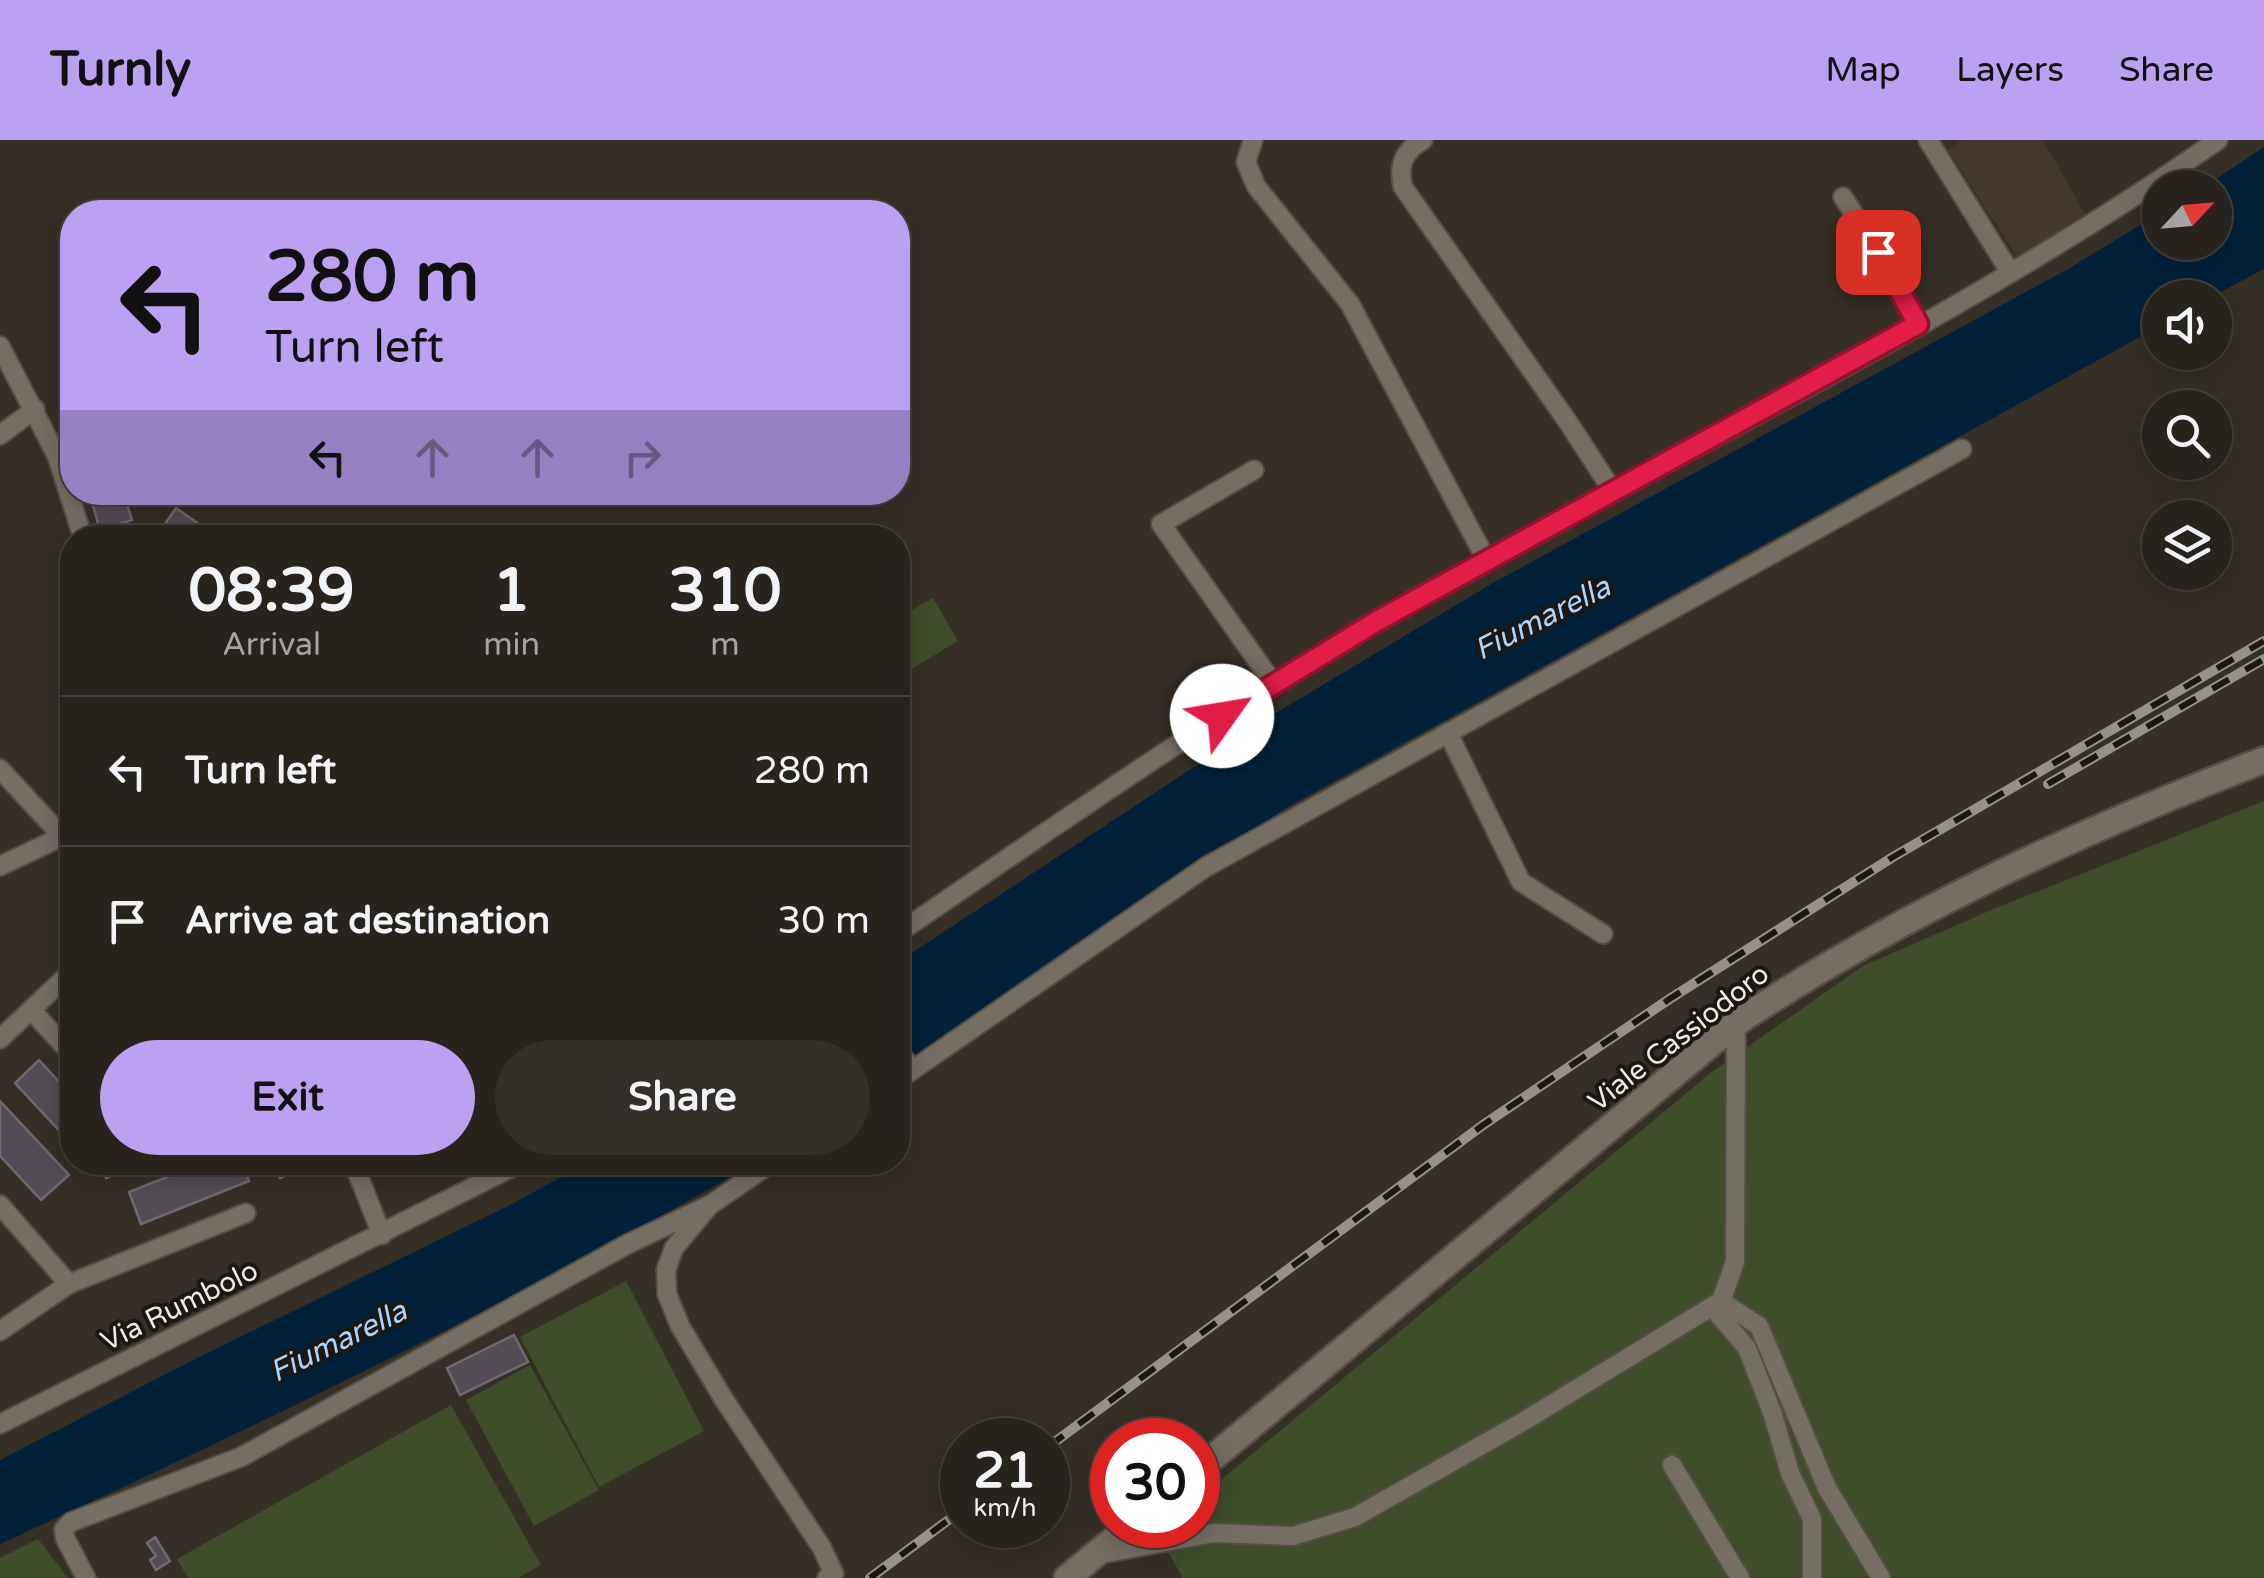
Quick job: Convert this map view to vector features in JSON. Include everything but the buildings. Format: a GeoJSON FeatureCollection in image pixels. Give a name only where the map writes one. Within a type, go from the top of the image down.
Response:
{"type":"FeatureCollection","features":[{"type":"Feature","properties":{"kind":"main road","name":"Viale Cassiodoro"},"geometry":{"type":"LineString","coordinates":[[1220,1452],[1736,1023],[1798,982],[2055,846],[2264,760]]}},
{"type":"Feature","properties":{"kind":"main road"},"geometry":{"type":"LineString","coordinates":[[1067,1578],[1103,1548]]}},
{"type":"Feature","properties":{"kind":"street"},"geometry":{"type":"LineString","coordinates":[[1253,140],[1246,162],[1256,186],[1350,304],[1487,561]]}},
{"type":"Feature","properties":{"kind":"street"},"geometry":{"type":"LineString","coordinates":[[1422,140],[1402,160],[1403,187],[1614,493]]}},
{"type":"Feature","properties":{"kind":"street"},"geometry":{"type":"LineString","coordinates":[[1928,140],[2010,272]]}},
{"type":"Feature","properties":{"kind":"street"},"geometry":{"type":"LineString","coordinates":[[910,925],[1170,748],[1273,683],[2010,272],[2218,140]]}},
{"type":"Feature","properties":{"kind":"street"},"geometry":{"type":"LineString","coordinates":[[1843,197],[1896,280],[1918,324]]}},
{"type":"Feature","properties":{"kind":"street"},"geometry":{"type":"LineString","coordinates":[[0,346],[60,463]]}},
{"type":"Feature","properties":{"kind":"street"},"geometry":{"type":"LineString","coordinates":[[0,435],[34,409]]}},
{"type":"Feature","properties":{"kind":"street"},"geometry":{"type":"LineString","coordinates":[[910,1062],[1206,867],[1962,448]]}},
{"type":"Feature","properties":{"kind":"street"},"geometry":{"type":"LineString","coordinates":[[1254,470],[1161,524],[1273,683]]}},
{"type":"Feature","properties":{"kind":"street"},"geometry":{"type":"LineString","coordinates":[[1448,733],[1521,882],[1603,934]]}},
{"type":"Feature","properties":{"kind":"street"},"geometry":{"type":"LineString","coordinates":[[0,768],[60,827]]}},
{"type":"Feature","properties":{"kind":"street"},"geometry":{"type":"LineString","coordinates":[[0,866],[60,837]]}},
{"type":"Feature","properties":{"kind":"street"},"geometry":{"type":"LineString","coordinates":[[0,1039],[60,982]]}},
{"type":"Feature","properties":{"kind":"street"},"geometry":{"type":"LineString","coordinates":[[31,1010],[60,1041]]}},
{"type":"Feature","properties":{"kind":"street"},"geometry":{"type":"LineString","coordinates":[[1095,1555],[1214,1533],[1292,1536],[1355,1517],[1716,1304],[1735,1262],[1736,1023]]}},
{"type":"Feature","properties":{"kind":"street"},"geometry":{"type":"LineString","coordinates":[[358,1175],[382,1235]]}},
{"type":"Feature","properties":{"kind":"street","name":"Via Rumbolo"},"geometry":{"type":"LineString","coordinates":[[0,1424],[498,1175]]}},
{"type":"Feature","properties":{"kind":"street"},"geometry":{"type":"LineString","coordinates":[[86,1578],[65,1538],[64,1528],[71,1522],[241,1457],[628,1244],[710,1205],[754,1175]]}},
{"type":"Feature","properties":{"kind":"street"},"geometry":{"type":"LineString","coordinates":[[710,1205],[674,1248],[666,1270],[668,1294],[688,1338],[732,1413],[822,1548],[831,1576]]}},
{"type":"Feature","properties":{"kind":"street"},"geometry":{"type":"LineString","coordinates":[[0,1206],[69,1284]]}},
{"type":"Feature","properties":{"kind":"street"},"geometry":{"type":"LineString","coordinates":[[0,1330],[69,1284],[246,1213]]}},
{"type":"Feature","properties":{"kind":"street"},"geometry":{"type":"LineString","coordinates":[[1716,1304],[1746,1348],[1772,1412],[1790,1473],[1812,1518],[1812,1578]]}},
{"type":"Feature","properties":{"kind":"street"},"geometry":{"type":"LineString","coordinates":[[1716,1304],[1758,1326],[1827,1488],[1881,1578]]}},
{"type":"Feature","properties":{"kind":"street"},"geometry":{"type":"LineString","coordinates":[[1672,1465],[1740,1578]]}},
{"type":"Feature","properties":{"kind":"shaded area"},"geometry":{"type":"Polygon","coordinates":[[[1962,140],[2043,140],[2087,217],[2017,257],[1948,150],[1962,140]]]}},
{"type":"Feature","properties":{"kind":"green space"},"geometry":{"type":"Polygon","coordinates":[[[933,598],[958,641],[910,670],[910,611],[933,598]]]}},
{"type":"Feature","properties":{"kind":"green space"},"geometry":{"type":"Polygon","coordinates":[[[2264,801],[2264,1578],[1183,1578],[1166,1548],[1220,1548],[1220,1481],[1713,1071],[1863,966],[1996,908],[2264,801]]]}},
{"type":"Feature","properties":{"kind":"green space"},"geometry":{"type":"Polygon","coordinates":[[[626,1281],[704,1431],[599,1487],[520,1337],[626,1281]]]}},
{"type":"Feature","properties":{"kind":"green space"},"geometry":{"type":"Polygon","coordinates":[[[530,1365],[599,1490],[534,1526],[466,1400],[530,1365]]]}},
{"type":"Feature","properties":{"kind":"green space"},"geometry":{"type":"Polygon","coordinates":[[[451,1405],[541,1565],[518,1578],[188,1578],[177,1559],[451,1405]]]}},
{"type":"Feature","properties":{"kind":"green space"},"geometry":{"type":"Polygon","coordinates":[[[38,1539],[68,1578],[0,1578],[0,1558],[38,1539]]]}},
{"type":"Feature","properties":{"kind":"water","name":"Fiumarella"},"geometry":{"type":"Polygon","coordinates":[[[2264,147],[2264,269],[2232,286],[2232,280],[2142,280],[2142,336],[1286,808],[910,1059],[910,954],[1276,713],[1493,583],[2068,269],[2142,224],[2142,260],[2232,260],[2230,170],[2264,147]]]}},
{"type":"Feature","properties":{"kind":"water","name":"Fiumarella"},"geometry":{"type":"Polygon","coordinates":[[[565,1175],[733,1175],[476,1315],[192,1455],[0,1544],[0,1460],[193,1360],[565,1175]]]}},
{"type":"Feature","properties":{"kind":"railway"},"geometry":{"type":"LineString","coordinates":[[1070,1431],[1483,1125],[1671,998],[1893,857],[2264,641]]}},
{"type":"Feature","properties":{"kind":"railway"},"geometry":{"type":"LineString","coordinates":[[2048,784],[2264,659]]}},
{"type":"Feature","properties":{"kind":"railway"},"geometry":{"type":"LineString","coordinates":[[870,1578],[940,1526]]}},
{"type":"Feature","properties":{"kind":"route"},"geometry":{"type":"LineString","coordinates":[[1222,716],[1377,621],[1918,324],[1878,252]]}}]}
